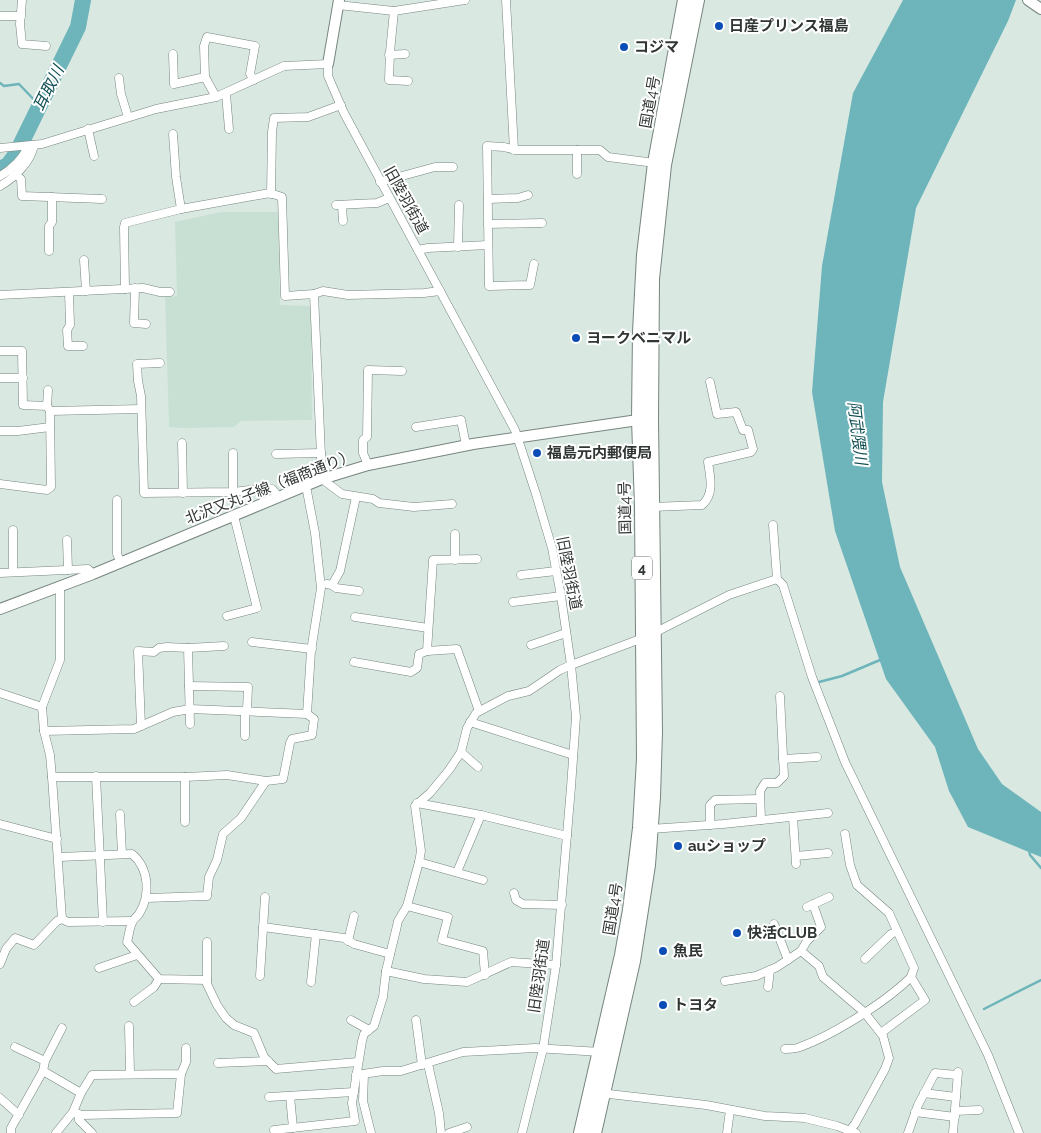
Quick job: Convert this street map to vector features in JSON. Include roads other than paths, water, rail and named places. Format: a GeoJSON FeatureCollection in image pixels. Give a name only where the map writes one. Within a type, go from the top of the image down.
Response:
{"type":"FeatureCollection","features":[{"type":"Feature","properties":{"kind":"highway","name":"国道4号"},"geometry":{"type":"LineString","coordinates":[[594,1133],[601,1052],[622,955],[636,866],[644,760],[652,507],[640,332],[644,255],[655,163],[685,0]]}},
{"type":"Feature","properties":{"kind":"highway","name":"国道4号"},"geometry":{"type":"LineString","coordinates":[[582,1133],[598,1092],[634,952],[646,873],[655,732],[642,507],[652,279],[664,165],[697,0]]}},
{"type":"Feature","properties":{"kind":"street"},"geometry":{"type":"LineString","coordinates":[[22,0],[22,44],[46,46]]}},
{"type":"Feature","properties":{"kind":"street"},"geometry":{"type":"LineString","coordinates":[[1,147],[42,144],[156,109],[216,97],[284,66],[328,64],[338,3],[394,11],[465,0]]}},
{"type":"Feature","properties":{"kind":"street"},"geometry":{"type":"LineString","coordinates":[[506,0],[514,150]]}},
{"type":"Feature","properties":{"kind":"street"},"geometry":{"type":"LineString","coordinates":[[1028,0],[1041,9]]}},
{"type":"Feature","properties":{"kind":"street"},"geometry":{"type":"LineString","coordinates":[[394,11],[389,80],[408,81]]}},
{"type":"Feature","properties":{"kind":"street"},"geometry":{"type":"LineString","coordinates":[[0,16],[21,16]]}},
{"type":"Feature","properties":{"kind":"street"},"geometry":{"type":"LineString","coordinates":[[216,97],[205,77],[204,46],[206,38],[254,46],[250,74],[254,80]]}},
{"type":"Feature","properties":{"kind":"street"},"geometry":{"type":"LineString","coordinates":[[173,54],[174,84],[205,77]]}},
{"type":"Feature","properties":{"kind":"street"},"geometry":{"type":"LineString","coordinates":[[390,55],[405,54]]}},
{"type":"Feature","properties":{"kind":"street","name":"旧陸羽街道"},"geometry":{"type":"LineString","coordinates":[[328,64],[328,76],[341,106],[514,430],[552,548],[561,596],[576,717],[556,965],[542,1049],[522,1133]]}},
{"type":"Feature","properties":{"kind":"street"},"geometry":{"type":"LineString","coordinates":[[119,78],[121,94],[128,117]]}},
{"type":"Feature","properties":{"kind":"street"},"geometry":{"type":"LineString","coordinates":[[226,94],[229,129]]}},
{"type":"Feature","properties":{"kind":"street"},"geometry":{"type":"LineString","coordinates":[[271,194],[274,118],[308,117],[341,106]]}},
{"type":"Feature","properties":{"kind":"street"},"geometry":{"type":"LineString","coordinates":[[88,129],[94,156]]}},
{"type":"Feature","properties":{"kind":"street"},"geometry":{"type":"LineString","coordinates":[[173,134],[176,177],[181,209]]}},
{"type":"Feature","properties":{"kind":"street"},"geometry":{"type":"LineString","coordinates":[[0,186],[16,175],[33,152],[29,146]]}},
{"type":"Feature","properties":{"kind":"street"},"geometry":{"type":"LineString","coordinates":[[0,176],[10,170],[29,146]]}},
{"type":"Feature","properties":{"kind":"street"},"geometry":{"type":"LineString","coordinates":[[534,264],[530,285],[489,286],[487,146],[504,147],[514,150],[600,150],[608,157],[655,163]]}},
{"type":"Feature","properties":{"kind":"street"},"geometry":{"type":"LineString","coordinates":[[577,150],[577,174]]}},
{"type":"Feature","properties":{"kind":"street"},"geometry":{"type":"LineString","coordinates":[[380,182],[435,168],[453,167]]}},
{"type":"Feature","properties":{"kind":"street"},"geometry":{"type":"LineString","coordinates":[[16,175],[21,180],[22,196],[102,199]]}},
{"type":"Feature","properties":{"kind":"street"},"geometry":{"type":"LineString","coordinates":[[125,289],[125,223],[181,209],[271,194],[282,197],[285,296],[314,294],[323,290],[348,295],[440,291]]}},
{"type":"Feature","properties":{"kind":"street"},"geometry":{"type":"LineString","coordinates":[[488,199],[518,198],[528,195]]}},
{"type":"Feature","properties":{"kind":"street"},"geometry":{"type":"LineString","coordinates":[[49,251],[52,197]]}},
{"type":"Feature","properties":{"kind":"street"},"geometry":{"type":"LineString","coordinates":[[343,221],[339,205],[377,203],[390,198]]}},
{"type":"Feature","properties":{"kind":"street"},"geometry":{"type":"LineString","coordinates":[[458,246],[459,205]]}},
{"type":"Feature","properties":{"kind":"street"},"geometry":{"type":"LineString","coordinates":[[488,224],[542,223]]}},
{"type":"Feature","properties":{"kind":"street"},"geometry":{"type":"LineString","coordinates":[[418,250],[488,245]]}},
{"type":"Feature","properties":{"kind":"street"},"geometry":{"type":"LineString","coordinates":[[84,260],[86,291]]}},
{"type":"Feature","properties":{"kind":"street"},"geometry":{"type":"LineString","coordinates":[[135,288],[134,323],[146,324]]}},
{"type":"Feature","properties":{"kind":"street"},"geometry":{"type":"LineString","coordinates":[[0,295],[135,288],[170,292]]}},
{"type":"Feature","properties":{"kind":"street"},"geometry":{"type":"LineString","coordinates":[[69,292],[70,325],[67,330],[68,346],[83,346]]}},
{"type":"Feature","properties":{"kind":"street"},"geometry":{"type":"LineString","coordinates":[[314,294],[322,480],[342,494],[373,499],[390,506],[414,507],[452,504]]}},
{"type":"Feature","properties":{"kind":"street"},"geometry":{"type":"LineString","coordinates":[[0,351],[22,351],[23,405],[49,408],[141,409]]}},
{"type":"Feature","properties":{"kind":"street"},"geometry":{"type":"LineString","coordinates":[[160,363],[137,364],[141,409],[144,493],[232,492],[268,488],[272,489],[279,498]]}},
{"type":"Feature","properties":{"kind":"street"},"geometry":{"type":"LineString","coordinates":[[368,465],[363,453],[363,440],[367,437],[368,370],[402,370]]}},
{"type":"Feature","properties":{"kind":"street"},"geometry":{"type":"LineString","coordinates":[[0,378],[23,378]]}},
{"type":"Feature","properties":{"kind":"street"},"geometry":{"type":"LineString","coordinates":[[652,507],[702,504],[708,500],[710,489],[708,462],[751,452],[753,449],[748,430],[743,430],[736,412],[717,414],[710,382]]}},
{"type":"Feature","properties":{"kind":"street"},"geometry":{"type":"LineString","coordinates":[[0,484],[47,490],[51,487],[48,390]]}},
{"type":"Feature","properties":{"kind":"street","name":"北沢又丸子線（福商通り）"},"geometry":{"type":"LineString","coordinates":[[0,609],[60,588],[306,486],[368,465],[466,445],[645,419]]}},
{"type":"Feature","properties":{"kind":"street"},"geometry":{"type":"LineString","coordinates":[[416,427],[461,420],[466,445]]}},
{"type":"Feature","properties":{"kind":"street"},"geometry":{"type":"LineString","coordinates":[[0,431],[50,427]]}},
{"type":"Feature","properties":{"kind":"street"},"geometry":{"type":"LineString","coordinates":[[182,444],[183,493]]}},
{"type":"Feature","properties":{"kind":"street"},"geometry":{"type":"LineString","coordinates":[[232,492],[233,453]]}},
{"type":"Feature","properties":{"kind":"street"},"geometry":{"type":"LineString","coordinates":[[276,454],[321,453]]}},
{"type":"Feature","properties":{"kind":"street"},"geometry":{"type":"LineString","coordinates":[[306,486],[315,533],[321,584],[312,649],[307,714]]}},
{"type":"Feature","properties":{"kind":"street"},"geometry":{"type":"LineString","coordinates":[[332,585],[340,571],[356,497]]}},
{"type":"Feature","properties":{"kind":"street"},"geometry":{"type":"LineString","coordinates":[[117,500],[117,554],[121,563]]}},
{"type":"Feature","properties":{"kind":"street"},"geometry":{"type":"LineString","coordinates":[[228,616],[257,608],[234,516]]}},
{"type":"Feature","properties":{"kind":"street"},"geometry":{"type":"LineString","coordinates":[[773,525],[777,579],[783,585],[812,677],[845,762],[988,1055],[1019,1133]]}},
{"type":"Feature","properties":{"kind":"street"},"geometry":{"type":"LineString","coordinates":[[12,572],[13,530]]}},
{"type":"Feature","properties":{"kind":"street"},"geometry":{"type":"LineString","coordinates":[[455,534],[455,560]]}},
{"type":"Feature","properties":{"kind":"street"},"geometry":{"type":"LineString","coordinates":[[67,540],[68,570]]}},
{"type":"Feature","properties":{"kind":"street"},"geometry":{"type":"LineString","coordinates":[[427,651],[433,560],[477,560]]}},
{"type":"Feature","properties":{"kind":"street"},"geometry":{"type":"LineString","coordinates":[[0,573],[88,569],[93,574]]}},
{"type":"Feature","properties":{"kind":"street"},"geometry":{"type":"LineString","coordinates":[[521,575],[556,571]]}},
{"type":"Feature","properties":{"kind":"street"},"geometry":{"type":"LineString","coordinates":[[371,1133],[363,1102],[358,1062],[364,1034],[374,1026],[398,921],[406,906],[419,862],[421,851],[415,806],[430,793],[461,752],[464,737],[476,713],[508,696],[529,691],[560,670],[571,665],[648,635],[729,595],[777,579]]}},
{"type":"Feature","properties":{"kind":"street"},"geometry":{"type":"LineString","coordinates":[[321,584],[359,591]]}},
{"type":"Feature","properties":{"kind":"street"},"geometry":{"type":"LineString","coordinates":[[60,588],[60,660],[42,707],[44,731],[50,755],[62,919]]}},
{"type":"Feature","properties":{"kind":"street"},"geometry":{"type":"LineString","coordinates":[[513,602],[561,596]]}},
{"type":"Feature","properties":{"kind":"street"},"geometry":{"type":"LineString","coordinates":[[355,617],[428,628]]}},
{"type":"Feature","properties":{"kind":"street"},"geometry":{"type":"LineString","coordinates":[[531,644],[566,633]]}},
{"type":"Feature","properties":{"kind":"street"},"geometry":{"type":"LineString","coordinates":[[252,642],[312,649]]}},
{"type":"Feature","properties":{"kind":"street"},"geometry":{"type":"LineString","coordinates":[[141,726],[138,651],[154,652],[159,648],[167,647],[224,646]]}},
{"type":"Feature","properties":{"kind":"street"},"geometry":{"type":"LineString","coordinates":[[188,648],[190,724]]}},
{"type":"Feature","properties":{"kind":"street"},"geometry":{"type":"LineString","coordinates":[[354,662],[411,672],[417,668],[419,654],[427,651],[457,649],[479,711]]}},
{"type":"Feature","properties":{"kind":"street"},"geometry":{"type":"LineString","coordinates":[[189,686],[248,687],[245,736]]}},
{"type":"Feature","properties":{"kind":"street"},"geometry":{"type":"LineString","coordinates":[[0,693],[42,707]]}},
{"type":"Feature","properties":{"kind":"street"},"geometry":{"type":"LineString","coordinates":[[761,820],[760,791],[765,783],[777,783],[784,776],[780,696]]}},
{"type":"Feature","properties":{"kind":"street"},"geometry":{"type":"LineString","coordinates":[[44,731],[134,729],[173,712],[190,709],[307,714],[314,719],[312,735],[292,739],[283,778],[266,781],[227,775],[185,777],[52,777]]}},
{"type":"Feature","properties":{"kind":"street"},"geometry":{"type":"LineString","coordinates":[[470,722],[573,755]]}},
{"type":"Feature","properties":{"kind":"street"},"geometry":{"type":"LineString","coordinates":[[461,752],[478,767]]}},
{"type":"Feature","properties":{"kind":"street"},"geometry":{"type":"LineString","coordinates":[[783,759],[817,757]]}},
{"type":"Feature","properties":{"kind":"street"},"geometry":{"type":"LineString","coordinates":[[96,776],[103,922]]}},
{"type":"Feature","properties":{"kind":"street"},"geometry":{"type":"LineString","coordinates":[[185,777],[185,822]]}},
{"type":"Feature","properties":{"kind":"street"},"geometry":{"type":"LineString","coordinates":[[146,898],[207,896],[209,877],[217,860],[224,834],[241,818],[266,781]]}},
{"type":"Feature","properties":{"kind":"street"},"geometry":{"type":"LineString","coordinates":[[710,825],[710,805],[716,800],[760,799]]}},
{"type":"Feature","properties":{"kind":"street"},"geometry":{"type":"LineString","coordinates":[[418,803],[481,815],[567,836]]}},
{"type":"Feature","properties":{"kind":"street"},"geometry":{"type":"LineString","coordinates":[[650,830],[828,813]]}},
{"type":"Feature","properties":{"kind":"street"},"geometry":{"type":"LineString","coordinates":[[120,814],[122,854]]}},
{"type":"Feature","properties":{"kind":"street"},"geometry":{"type":"LineString","coordinates":[[457,872],[481,815]]}},
{"type":"Feature","properties":{"kind":"street"},"geometry":{"type":"LineString","coordinates":[[793,817],[796,860],[828,853]]}},
{"type":"Feature","properties":{"kind":"street"},"geometry":{"type":"LineString","coordinates":[[0,824],[57,839]]}},
{"type":"Feature","properties":{"kind":"street"},"geometry":{"type":"LineString","coordinates":[[785,1049],[798,1048],[830,1033],[864,1012],[911,977],[914,968],[889,913],[857,885],[850,865],[845,834]]}},
{"type":"Feature","properties":{"kind":"street"},"geometry":{"type":"LineString","coordinates":[[58,857],[132,854],[144,868],[146,898],[138,915],[132,921],[127,942],[159,979],[207,980]]}},
{"type":"Feature","properties":{"kind":"street"},"geometry":{"type":"LineString","coordinates":[[419,862],[483,880]]}},
{"type":"Feature","properties":{"kind":"street"},"geometry":{"type":"LineString","coordinates":[[514,893],[516,900],[523,904],[562,905]]}},
{"type":"Feature","properties":{"kind":"street"},"geometry":{"type":"LineString","coordinates":[[260,976],[265,897]]}},
{"type":"Feature","properties":{"kind":"street"},"geometry":{"type":"LineString","coordinates":[[725,981],[756,976],[801,952],[807,941],[822,927],[810,906],[829,897]]}},
{"type":"Feature","properties":{"kind":"street"},"geometry":{"type":"LineString","coordinates":[[406,906],[448,917],[442,940],[483,951],[485,975]]}},
{"type":"Feature","properties":{"kind":"street"},"geometry":{"type":"LineString","coordinates":[[348,941],[354,916]]}},
{"type":"Feature","properties":{"kind":"street"},"geometry":{"type":"LineString","coordinates":[[62,919],[68,922],[132,921]]}},
{"type":"Feature","properties":{"kind":"street"},"geometry":{"type":"LineString","coordinates":[[0,964],[6,949],[15,938],[34,945],[57,921],[62,919]]}},
{"type":"Feature","properties":{"kind":"street"},"geometry":{"type":"LineString","coordinates":[[774,924],[788,960]]}},
{"type":"Feature","properties":{"kind":"street"},"geometry":{"type":"LineString","coordinates":[[263,927],[344,938],[354,944],[390,954]]}},
{"type":"Feature","properties":{"kind":"street"},"geometry":{"type":"LineString","coordinates":[[865,959],[891,934],[897,931]]}},
{"type":"Feature","properties":{"kind":"street"},"geometry":{"type":"LineString","coordinates":[[311,982],[316,934]]}},
{"type":"Feature","properties":{"kind":"street"},"geometry":{"type":"LineString","coordinates":[[207,942],[207,984],[217,1005],[226,1018],[234,1025],[254,1033],[264,1057],[276,1069],[358,1062]]}},
{"type":"Feature","properties":{"kind":"street"},"geometry":{"type":"LineString","coordinates":[[598,1092],[706,1105],[765,1116],[805,1118],[835,1129],[853,1131],[889,1058],[881,1033],[864,1012],[823,977],[819,966],[801,952]]}},
{"type":"Feature","properties":{"kind":"street"},"geometry":{"type":"LineString","coordinates":[[99,968],[137,955]]}},
{"type":"Feature","properties":{"kind":"street"},"geometry":{"type":"LineString","coordinates":[[386,971],[424,979],[467,982],[512,962],[556,965]]}},
{"type":"Feature","properties":{"kind":"street"},"geometry":{"type":"LineString","coordinates":[[768,987],[770,970]]}},
{"type":"Feature","properties":{"kind":"street"},"geometry":{"type":"LineString","coordinates":[[881,1033],[925,1000],[911,977]]}},
{"type":"Feature","properties":{"kind":"street"},"geometry":{"type":"LineString","coordinates":[[134,1002],[154,987],[159,979]]}},
{"type":"Feature","properties":{"kind":"street"},"geometry":{"type":"LineString","coordinates":[[351,1020],[369,1030]]}},
{"type":"Feature","properties":{"kind":"street"},"geometry":{"type":"LineString","coordinates":[[416,1020],[425,1065],[439,1113],[441,1133]]}},
{"type":"Feature","properties":{"kind":"street"},"geometry":{"type":"LineString","coordinates":[[129,1026],[130,1074]]}},
{"type":"Feature","properties":{"kind":"street"},"geometry":{"type":"LineString","coordinates":[[11,1133],[11,1128],[43,1071],[45,1061],[62,1028]]}},
{"type":"Feature","properties":{"kind":"street"},"geometry":{"type":"LineString","coordinates":[[15,1047],[45,1061]]}},
{"type":"Feature","properties":{"kind":"street"},"geometry":{"type":"LineString","coordinates":[[76,1113],[82,1115],[177,1113],[181,1074],[186,1062],[186,1048]]}},
{"type":"Feature","properties":{"kind":"street"},"geometry":{"type":"LineString","coordinates":[[360,1075],[383,1071],[401,1071],[464,1052],[511,1048],[601,1052]]}},
{"type":"Feature","properties":{"kind":"street"},"geometry":{"type":"LineString","coordinates":[[218,1062],[268,1062]]}},
{"type":"Feature","properties":{"kind":"street"},"geometry":{"type":"LineString","coordinates":[[43,1071],[82,1093]]}},
{"type":"Feature","properties":{"kind":"street"},"geometry":{"type":"LineString","coordinates":[[917,1133],[908,1132],[915,1112],[935,1073],[958,1073],[953,1133]]}},
{"type":"Feature","properties":{"kind":"street"},"geometry":{"type":"LineString","coordinates":[[56,1133],[76,1113],[82,1093],[92,1075],[181,1074]]}},
{"type":"Feature","properties":{"kind":"street"},"geometry":{"type":"LineString","coordinates":[[274,1130],[355,1120],[352,1103],[360,1075]]}},
{"type":"Feature","properties":{"kind":"street"},"geometry":{"type":"LineString","coordinates":[[269,1097],[354,1092]]}},
{"type":"Feature","properties":{"kind":"street"},"geometry":{"type":"LineString","coordinates":[[924,1093],[956,1097]]}},
{"type":"Feature","properties":{"kind":"street"},"geometry":{"type":"LineString","coordinates":[[290,1096],[293,1128]]}},
{"type":"Feature","properties":{"kind":"street"},"geometry":{"type":"LineString","coordinates":[[0,1098],[19,1115]]}},
{"type":"Feature","properties":{"kind":"street"},"geometry":{"type":"LineString","coordinates":[[726,1133],[730,1110]]}},
{"type":"Feature","properties":{"kind":"street"},"geometry":{"type":"LineString","coordinates":[[915,1112],[955,1114],[979,1110]]}},
{"type":"Feature","properties":{"kind":"street"},"geometry":{"type":"LineString","coordinates":[[76,1113],[78,1120],[92,1133]]}},
{"type":"Feature","properties":{"kind":"street"},"geometry":{"type":"LineString","coordinates":[[450,1133],[467,1127]]}},
{"type":"Feature","properties":{"kind":"water","name":"阿武隈川"},"geometry":{"type":"Polygon","coordinates":[[[903,0],[1016,0],[1008,21],[916,208],[883,402],[882,482],[900,567],[978,749],[1002,784],[1041,812],[1041,857],[968,827],[949,791],[935,747],[886,679],[835,531],[812,392],[822,266],[853,93],[903,0]]]}},
{"type":"Feature","properties":{"kind":"waterway","name":"耳取川"},"geometry":{"type":"LineString","coordinates":[[0,169],[8,165],[16,154],[78,27],[83,0]]}},
{"type":"Feature","properties":{"kind":"waterway"},"geometry":{"type":"LineString","coordinates":[[0,83],[4,86],[19,84],[39,105]]}},
{"type":"Feature","properties":{"kind":"waterway"},"geometry":{"type":"LineString","coordinates":[[819,682],[842,676],[880,660]]}},
{"type":"Feature","properties":{"kind":"waterway"},"geometry":{"type":"LineString","coordinates":[[1029,849],[1030,855],[1041,868]]}},
{"type":"Feature","properties":{"kind":"waterway"},"geometry":{"type":"LineString","coordinates":[[984,1009],[1041,980]]}},
{"type":"Feature","properties":{"kind":"place","name":"日産プリンス福島"},"geometry":{"type":"Point","coordinates":[719,26]}},
{"type":"Feature","properties":{"kind":"place","name":"コジマ"},"geometry":{"type":"Point","coordinates":[624,47]}},
{"type":"Feature","properties":{"kind":"place","name":"ヨークベニマル"},"geometry":{"type":"Point","coordinates":[576,338]}},
{"type":"Feature","properties":{"kind":"place","name":"福島元内郵便局"},"geometry":{"type":"Point","coordinates":[537,453]}},
{"type":"Feature","properties":{"kind":"place","name":"auショップ"},"geometry":{"type":"Point","coordinates":[678,846]}},
{"type":"Feature","properties":{"kind":"place","name":"快活CLUB"},"geometry":{"type":"Point","coordinates":[737,933]}},
{"type":"Feature","properties":{"kind":"place","name":"魚民"},"geometry":{"type":"Point","coordinates":[663,951]}},
{"type":"Feature","properties":{"kind":"place","name":"トヨタ"},"geometry":{"type":"Point","coordinates":[663,1005]}}]}
